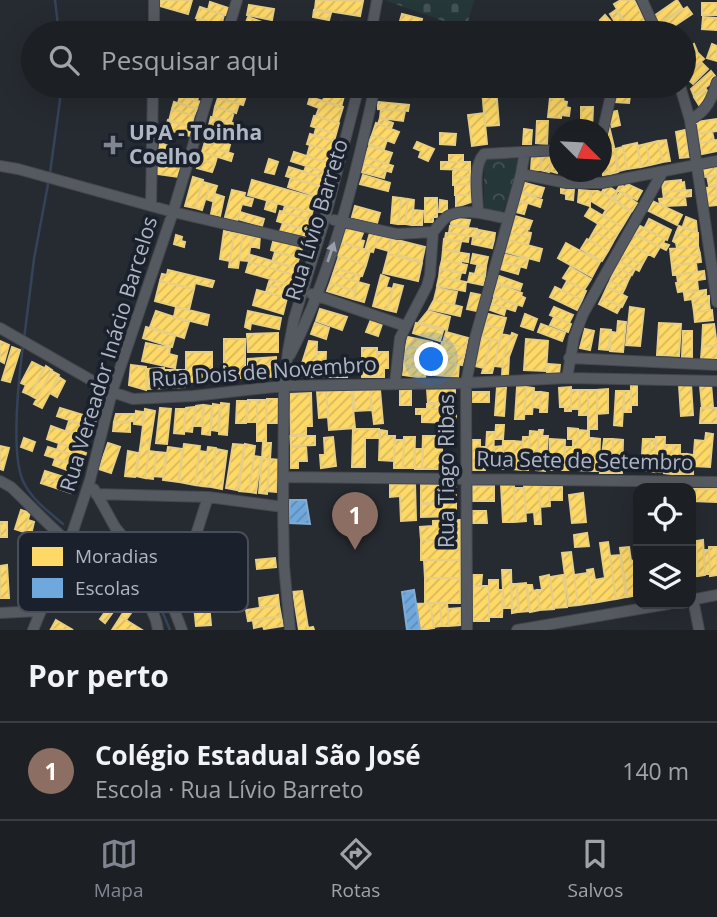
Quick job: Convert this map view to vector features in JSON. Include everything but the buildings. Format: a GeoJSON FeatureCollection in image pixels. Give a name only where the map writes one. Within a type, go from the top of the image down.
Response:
{"type":"FeatureCollection","features":[{"type":"Feature","properties":{"kind":"street"},"geometry":{"type":"LineString","coordinates":[[154,0],[154,21]]}},
{"type":"Feature","properties":{"kind":"street"},"geometry":{"type":"LineString","coordinates":[[231,21],[237,0]]}},
{"type":"Feature","properties":{"kind":"street"},"geometry":{"type":"LineString","coordinates":[[374,21],[377,0]]}},
{"type":"Feature","properties":{"kind":"street"},"geometry":{"type":"LineString","coordinates":[[642,0],[649,21]]}},
{"type":"Feature","properties":{"kind":"street"},"geometry":{"type":"LineString","coordinates":[[375,14],[377,21]]}},
{"type":"Feature","properties":{"kind":"street"},"geometry":{"type":"LineString","coordinates":[[690,120],[704,111],[714,94],[717,82]]}},
{"type":"Feature","properties":{"kind":"street"},"geometry":{"type":"LineString","coordinates":[[152,206],[153,98]]}},
{"type":"Feature","properties":{"kind":"street","name":"Rua Vereador Inácio Barcelos"},"geometry":{"type":"LineString","coordinates":[[73,532],[90,480],[112,392],[173,212],[207,98]]}},
{"type":"Feature","properties":{"kind":"street","name":"Rua Lívio Barreto"},"geometry":{"type":"LineString","coordinates":[[290,630],[284,565],[283,507],[285,386],[290,334],[325,218],[356,98]]}},
{"type":"Feature","properties":{"kind":"street","name":"Rua Lívio Barreto"},"geometry":{"type":"LineString","coordinates":[[287,361],[307,322],[341,222],[372,98]]}},
{"type":"Feature","properties":{"kind":"street"},"geometry":{"type":"LineString","coordinates":[[605,119],[610,98]]}},
{"type":"Feature","properties":{"kind":"street"},"geometry":{"type":"LineString","coordinates":[[684,98],[690,120],[717,302]]}},
{"type":"Feature","properties":{"kind":"street"},"geometry":{"type":"LineString","coordinates":[[478,213],[478,169],[481,156],[491,152],[549,151]]}},
{"type":"Feature","properties":{"kind":"street","name":"Rua Tiago Ribas"},"geometry":{"type":"LineString","coordinates":[[467,630],[466,383],[475,338],[525,152]]}},
{"type":"Feature","properties":{"kind":"street"},"geometry":{"type":"LineString","coordinates":[[521,174],[567,183],[602,183],[717,161]]}},
{"type":"Feature","properties":{"kind":"street"},"geometry":{"type":"LineString","coordinates":[[0,166],[173,212],[316,245]]}},
{"type":"Feature","properties":{"kind":"street"},"geometry":{"type":"LineString","coordinates":[[567,377],[574,338],[583,314],[662,173]]}},
{"type":"Feature","properties":{"kind":"street"},"geometry":{"type":"LineString","coordinates":[[325,218],[397,234],[433,232],[449,216],[478,213],[508,219]]}},
{"type":"Feature","properties":{"kind":"street"},"geometry":{"type":"LineString","coordinates":[[395,383],[400,338],[427,286],[432,262],[433,232]]}},
{"type":"Feature","properties":{"kind":"street"},"geometry":{"type":"LineString","coordinates":[[302,290],[405,326]]}},
{"type":"Feature","properties":{"kind":"street","name":"Rua Dois de Novembro"},"geometry":{"type":"LineString","coordinates":[[0,327],[112,392],[146,399],[285,386],[466,383],[567,377],[717,380]]}},
{"type":"Feature","properties":{"kind":"street"},"geometry":{"type":"LineString","coordinates":[[569,359],[717,365]]}},
{"type":"Feature","properties":{"kind":"street","name":"Rua Sete de Setembro"},"geometry":{"type":"LineString","coordinates":[[285,477],[717,482]]}},
{"type":"Feature","properties":{"kind":"street"},"geometry":{"type":"LineString","coordinates":[[90,480],[119,532]]}},
{"type":"Feature","properties":{"kind":"street"},"geometry":{"type":"LineString","coordinates":[[0,481],[11,487],[58,532]]}},
{"type":"Feature","properties":{"kind":"street"},"geometry":{"type":"LineString","coordinates":[[96,494],[208,497],[283,507]]}},
{"type":"Feature","properties":{"kind":"street"},"geometry":{"type":"LineString","coordinates":[[197,532],[208,497]]}},
{"type":"Feature","properties":{"kind":"street"},"geometry":{"type":"LineString","coordinates":[[696,598],[717,595]]}},
{"type":"Feature","properties":{"kind":"street"},"geometry":{"type":"LineString","coordinates":[[517,630],[566,626],[645,609]]}},
{"type":"Feature","properties":{"kind":"street"},"geometry":{"type":"LineString","coordinates":[[694,609],[699,630]]}},
{"type":"Feature","properties":{"kind":"street"},"geometry":{"type":"LineString","coordinates":[[0,613],[20,612]]}},
{"type":"Feature","properties":{"kind":"street","name":"Rua Vereador Inácio Barcelos"},"geometry":{"type":"LineString","coordinates":[[33,630],[39,612]]}},
{"type":"Feature","properties":{"kind":"street"},"geometry":{"type":"LineString","coordinates":[[152,612],[158,630]]}},
{"type":"Feature","properties":{"kind":"street"},"geometry":{"type":"LineString","coordinates":[[174,612],[181,630]]}},
{"type":"Feature","properties":{"kind":"green space"},"geometry":{"type":"Polygon","coordinates":[[[384,0],[474,0],[468,21],[443,21],[384,0]]]}},
{"type":"Feature","properties":{"kind":"green space"},"geometry":{"type":"Polygon","coordinates":[[[484,159],[520,159],[503,212],[484,208],[484,159]]]}},
{"type":"Feature","properties":{"kind":"waterway"},"geometry":{"type":"LineString","coordinates":[[55,0],[58,21]]}},
{"type":"Feature","properties":{"kind":"waterway"},"geometry":{"type":"LineString","coordinates":[[50,173],[60,98]]}},
{"type":"Feature","properties":{"kind":"waterway"},"geometry":{"type":"LineString","coordinates":[[24,339],[34,259],[49,179]]}},
{"type":"Feature","properties":{"kind":"waterway"},"geometry":{"type":"LineString","coordinates":[[23,345],[16,417],[20,473],[33,496],[63,524]]}},
{"type":"Feature","properties":{"kind":"waterway"},"geometry":{"type":"LineString","coordinates":[[162,612],[170,630]]}},
{"type":"Feature","properties":{"kind":"place","name":"UPA - Toinha Coelho"},"geometry":{"type":"Point","coordinates":[113,145]}},
{"type":"Feature","properties":{"kind":"place","name":"Colégio Estadual São José"},"geometry":{"type":"Point","coordinates":[355,550]}}]}
